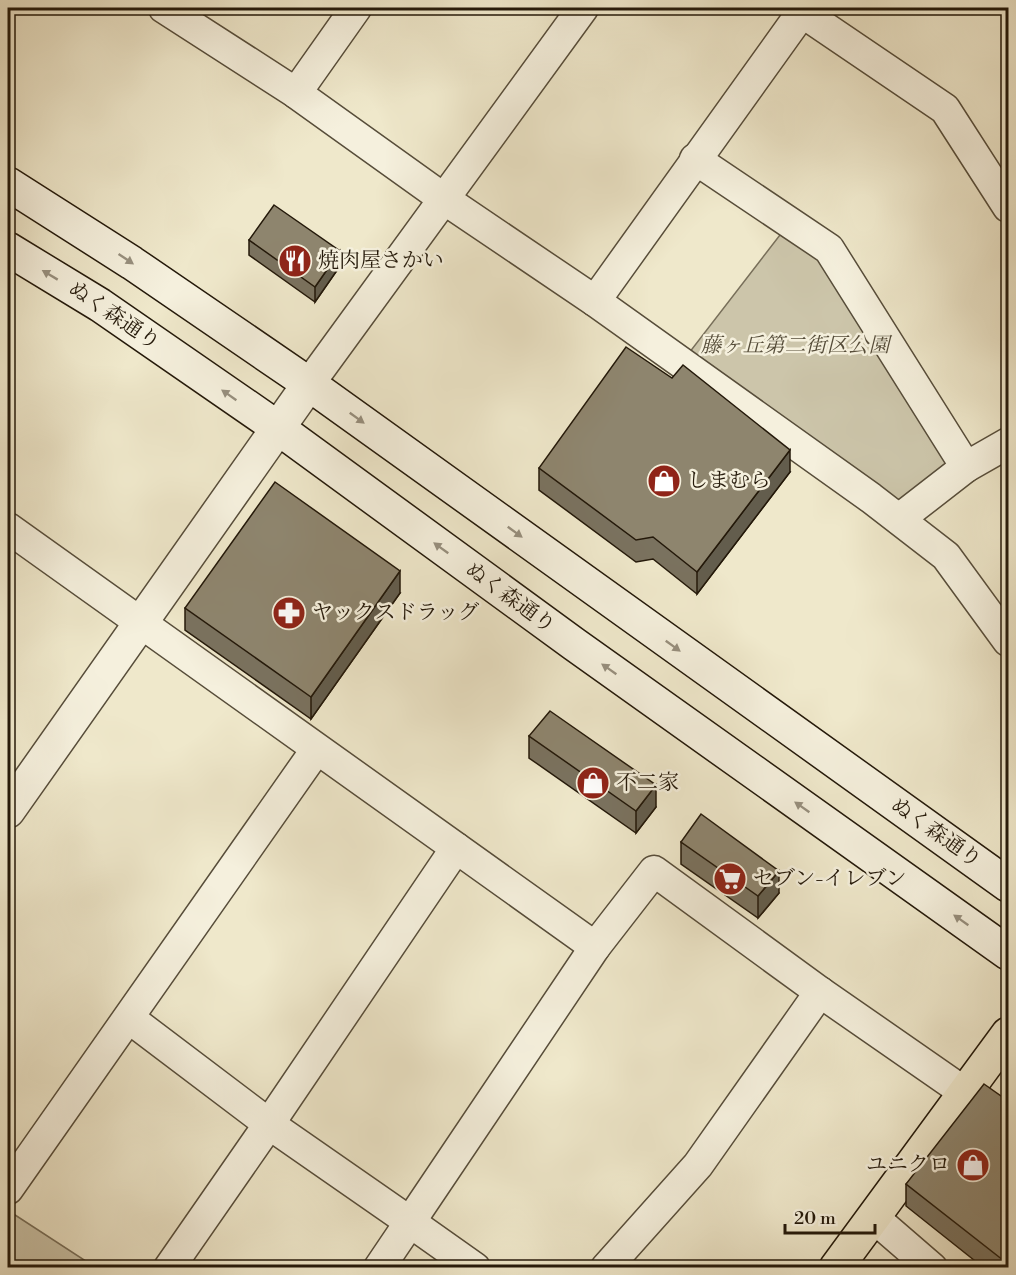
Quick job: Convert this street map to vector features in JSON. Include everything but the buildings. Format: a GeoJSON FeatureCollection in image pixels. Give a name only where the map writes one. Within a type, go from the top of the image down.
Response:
{"type":"FeatureCollection","features":[{"type":"Feature","properties":{"kind":"main road","name":"ぬく森通り"},"geometry":{"type":"LineString","coordinates":[[8,184],[123,257],[309,384],[1008,885]]}},
{"type":"Feature","properties":{"kind":"main road","name":"ぬく森通り"},"geometry":{"type":"LineString","coordinates":[[8,249],[100,305],[278,428],[583,651],[1008,954]]}},
{"type":"Feature","properties":{"kind":"main road"},"geometry":{"type":"LineString","coordinates":[[8,810],[309,384]]}},
{"type":"Feature","properties":{"kind":"main road"},"geometry":{"type":"LineString","coordinates":[[836,1268],[1008,1034]]}},
{"type":"Feature","properties":{"kind":"street"},"geometry":{"type":"LineString","coordinates":[[164,8],[296,93],[444,200],[595,301],[898,519],[946,556],[1008,641]]}},
{"type":"Feature","properties":{"kind":"street"},"geometry":{"type":"LineString","coordinates":[[296,93],[356,8]]}},
{"type":"Feature","properties":{"kind":"street"},"geometry":{"type":"LineString","coordinates":[[309,384],[583,8]]}},
{"type":"Feature","properties":{"kind":"street"},"geometry":{"type":"LineString","coordinates":[[595,301],[803,10],[945,109],[1008,207]]}},
{"type":"Feature","properties":{"kind":"street"},"geometry":{"type":"LineString","coordinates":[[695,159],[829,249],[966,467]]}},
{"type":"Feature","properties":{"kind":"street"},"geometry":{"type":"LineString","coordinates":[[898,519],[966,467],[1008,443]]}},
{"type":"Feature","properties":{"kind":"street"},"geometry":{"type":"LineString","coordinates":[[12,540],[140,623],[595,947]]}},
{"type":"Feature","properties":{"kind":"street"},"geometry":{"type":"LineString","coordinates":[[8,1189],[316,750]]}},
{"type":"Feature","properties":{"kind":"street"},"geometry":{"type":"LineString","coordinates":[[169,1268],[456,848]]}},
{"type":"Feature","properties":{"kind":"street"},"geometry":{"type":"LineString","coordinates":[[379,1268],[595,947],[654,872],[964,1092]]}},
{"type":"Feature","properties":{"kind":"street"},"geometry":{"type":"LineString","coordinates":[[606,1268],[699,1165],[820,992]]}},
{"type":"Feature","properties":{"kind":"street"},"geometry":{"type":"LineString","coordinates":[[129,1018],[269,1124],[475,1268]]}},
{"type":"Feature","properties":{"kind":"street"},"geometry":{"type":"LineString","coordinates":[[873,1218],[932,1268]]}},
{"type":"Feature","properties":{"kind":"green space","name":"藤ヶ丘第二街区公園"},"geometry":{"type":"Polygon","coordinates":[[[790,222],[829,249],[966,467],[899,519],[682,362],[790,222]]]}},
{"type":"Feature","properties":{"kind":"green space"},"geometry":{"type":"Polygon","coordinates":[[[12,1213],[95,1267],[8,1267],[8,1219],[12,1213]]]}},
{"type":"Feature","properties":{"kind":"place","name":"焼肉屋さかい"},"geometry":{"type":"Point","coordinates":[295,261]}},
{"type":"Feature","properties":{"kind":"place","name":"しまむら"},"geometry":{"type":"Point","coordinates":[664,481]}},
{"type":"Feature","properties":{"kind":"place","name":"ヤックスドラッグ"},"geometry":{"type":"Point","coordinates":[289,613]}},
{"type":"Feature","properties":{"kind":"place","name":"不二家"},"geometry":{"type":"Point","coordinates":[593,783]}},
{"type":"Feature","properties":{"kind":"place","name":"セブン-イレブン"},"geometry":{"type":"Point","coordinates":[730,879]}},
{"type":"Feature","properties":{"kind":"place","name":"ユニクロ"},"geometry":{"type":"Point","coordinates":[973,1165]}}]}
